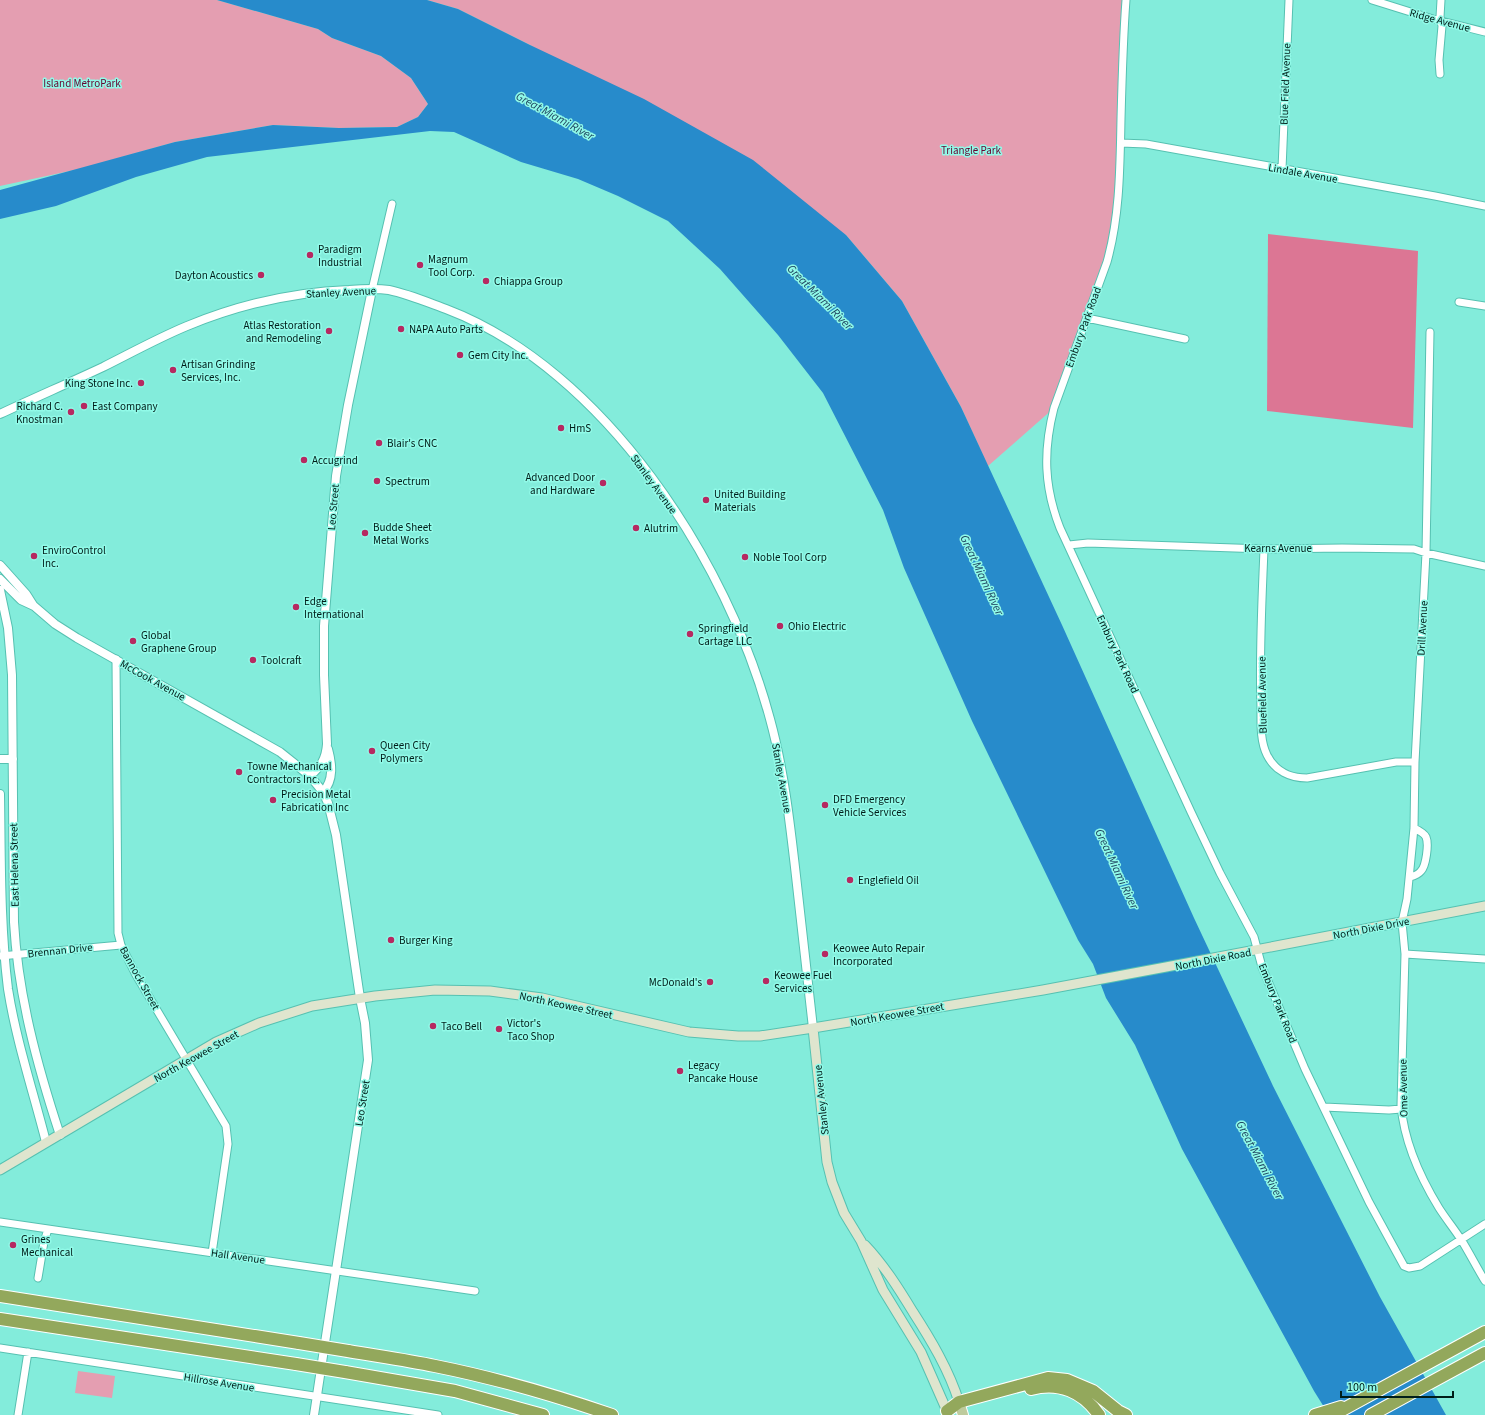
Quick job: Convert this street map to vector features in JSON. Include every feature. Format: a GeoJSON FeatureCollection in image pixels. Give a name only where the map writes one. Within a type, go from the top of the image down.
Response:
{"type":"FeatureCollection","features":[{"type":"Feature","properties":{"kind":"highway"},"geometry":{"type":"LineString","coordinates":[[0,1296],[299,1343],[434,1366],[521,1386],[612,1415]]}},
{"type":"Feature","properties":{"kind":"highway"},"geometry":{"type":"LineString","coordinates":[[0,1319],[296,1364],[455,1391],[543,1415]]}},
{"type":"Feature","properties":{"kind":"highway"},"geometry":{"type":"LineString","coordinates":[[1333,1415],[1485,1332]]}},
{"type":"Feature","properties":{"kind":"highway"},"geometry":{"type":"LineString","coordinates":[[1371,1415],[1485,1353]]}},
{"type":"Feature","properties":{"kind":"highway"},"geometry":{"type":"LineString","coordinates":[[962,1409],[1048,1378],[1067,1380],[1093,1391],[1118,1411],[1126,1415]]}},
{"type":"Feature","properties":{"kind":"highway"},"geometry":{"type":"LineString","coordinates":[[948,1413],[1035,1388],[1058,1387],[1075,1392],[1092,1404],[1099,1415]]}},
{"type":"Feature","properties":{"kind":"highway"},"geometry":{"type":"LineString","coordinates":[[1316,1415],[1355,1403]]}},
{"type":"Feature","properties":{"kind":"main road","name":"North Dixie Drive"},"geometry":{"type":"LineString","coordinates":[[1258,950],[1485,906]]}},
{"type":"Feature","properties":{"kind":"main road","name":"North Dixie Road"},"geometry":{"type":"LineString","coordinates":[[1168,967],[1258,950]]}},
{"type":"Feature","properties":{"kind":"main road","name":"North Keowee Street"},"geometry":{"type":"LineString","coordinates":[[0,1170],[186,1059],[241,1031],[271,1019],[312,1006],[360,998],[435,990],[490,991],[542,998],[668,1028],[708,1034],[760,1036],[1064,986],[1168,967]]}},
{"type":"Feature","properties":{"kind":"main road","name":"Stanley Avenue"},"geometry":{"type":"LineString","coordinates":[[813,1028],[829,1170],[838,1200],[861,1241],[884,1290],[920,1352],[948,1413]]}},
{"type":"Feature","properties":{"kind":"main road","name":"Stanley Avenue"},"geometry":{"type":"LineString","coordinates":[[861,1241],[878,1258],[901,1291],[946,1370],[962,1409]]}},
{"type":"Feature","properties":{"kind":"street","name":"Embury Park Road"},"geometry":{"type":"LineString","coordinates":[[1126,0],[1118,209],[1113,241],[1054,408],[1046,446],[1046,461],[1050,494],[1057,519],[1191,812],[1220,873],[1254,937],[1262,967],[1305,1069],[1369,1202],[1404,1266],[1408,1268],[1420,1266],[1461,1240]]}},
{"type":"Feature","properties":{"kind":"street","name":"Blue Field Avenue"},"geometry":{"type":"LineString","coordinates":[[1282,169],[1289,0]]}},
{"type":"Feature","properties":{"kind":"street","name":"Ridge Avenue"},"geometry":{"type":"LineString","coordinates":[[1372,0],[1441,21],[1485,32]]}},
{"type":"Feature","properties":{"kind":"street"},"geometry":{"type":"LineString","coordinates":[[1440,74],[1439,60],[1442,26],[1440,17],[1441,0]]}},
{"type":"Feature","properties":{"kind":"street","name":"Lindale Avenue"},"geometry":{"type":"LineString","coordinates":[[1121,143],[1146,144],[1485,206]]}},
{"type":"Feature","properties":{"kind":"street","name":"Leo Street"},"geometry":{"type":"LineString","coordinates":[[314,1415],[369,1050],[336,835],[328,803],[323,792],[310,776],[320,768],[326,754],[327,744],[324,683],[324,626],[336,476],[348,405],[392,204]]}},
{"type":"Feature","properties":{"kind":"street","name":"Stanley Avenue"},"geometry":{"type":"LineString","coordinates":[[0,414],[106,365],[160,338],[215,316],[272,300],[301,294],[339,290],[387,290],[420,299],[458,313],[500,335],[550,370],[589,405],[629,450],[675,512],[700,552],[727,604],[743,641],[763,696],[777,746],[785,784],[813,1028]]}},
{"type":"Feature","properties":{"kind":"street"},"geometry":{"type":"LineString","coordinates":[[1458,302],[1485,306]]}},
{"type":"Feature","properties":{"kind":"street"},"geometry":{"type":"LineString","coordinates":[[1087,318],[1186,339]]}},
{"type":"Feature","properties":{"kind":"street","name":"Drill Avenue"},"geometry":{"type":"LineString","coordinates":[[1402,922],[1410,877],[1414,828],[1415,762],[1426,553],[1430,332]]}},
{"type":"Feature","properties":{"kind":"street","name":"Kearns Avenue"},"geometry":{"type":"LineString","coordinates":[[1069,545],[1088,543],[1264,549],[1414,549],[1485,566]]}},
{"type":"Feature","properties":{"kind":"street","name":"Bluefield Avenue"},"geometry":{"type":"LineString","coordinates":[[1264,549],[1260,690],[1264,747],[1273,764],[1284,773],[1300,778],[1307,778],[1396,762],[1415,762]]}},
{"type":"Feature","properties":{"kind":"street"},"geometry":{"type":"LineString","coordinates":[[0,565],[26,594],[34,606]]}},
{"type":"Feature","properties":{"kind":"street","name":"McCook Avenue"},"geometry":{"type":"LineString","coordinates":[[0,579],[21,600],[34,606],[55,624],[77,638],[280,752],[310,776]]}},
{"type":"Feature","properties":{"kind":"street","name":"East Helena Street"},"geometry":{"type":"LineString","coordinates":[[0,590],[6,614],[11,658],[16,955],[26,1017],[60,1135]]}},
{"type":"Feature","properties":{"kind":"street","name":"Bannock Street"},"geometry":{"type":"LineString","coordinates":[[116,660],[117,923],[121,945],[136,975],[221,1115],[226,1126],[228,1136],[212,1253]]}},
{"type":"Feature","properties":{"kind":"street","name":"Leo Street"},"geometry":{"type":"LineString","coordinates":[[323,792],[330,783],[332,772],[331,759],[327,744]]}},
{"type":"Feature","properties":{"kind":"street"},"geometry":{"type":"LineString","coordinates":[[0,759],[13,759]]}},
{"type":"Feature","properties":{"kind":"street","name":"East Helena Street"},"geometry":{"type":"LineString","coordinates":[[0,794],[2,956],[14,1020],[46,1142]]}},
{"type":"Feature","properties":{"kind":"street"},"geometry":{"type":"LineString","coordinates":[[1410,877],[1421,871],[1425,864],[1427,852],[1427,838],[1423,833],[1414,828]]}},
{"type":"Feature","properties":{"kind":"street"},"geometry":{"type":"LineString","coordinates":[[1,862],[14,862]]}},
{"type":"Feature","properties":{"kind":"street","name":"Ome Avenue"},"geometry":{"type":"LineString","coordinates":[[1402,922],[1406,954],[1402,1027],[1401,1109],[1404,1126],[1410,1146],[1427,1187],[1485,1281]]}},
{"type":"Feature","properties":{"kind":"street","name":"Brennan Drive"},"geometry":{"type":"LineString","coordinates":[[2,956],[121,945]]}},
{"type":"Feature","properties":{"kind":"street"},"geometry":{"type":"LineString","coordinates":[[1406,954],[1485,959]]}},
{"type":"Feature","properties":{"kind":"street"},"geometry":{"type":"LineString","coordinates":[[1324,1107],[1389,1110],[1401,1109]]}},
{"type":"Feature","properties":{"kind":"street","name":"Hall Avenue"},"geometry":{"type":"LineString","coordinates":[[0,1222],[475,1291]]}},
{"type":"Feature","properties":{"kind":"street"},"geometry":{"type":"LineString","coordinates":[[1461,1240],[1485,1224]]}},
{"type":"Feature","properties":{"kind":"street"},"geometry":{"type":"LineString","coordinates":[[38,1278],[44,1242],[48,1229]]}},
{"type":"Feature","properties":{"kind":"street","name":"Hillrose Avenue"},"geometry":{"type":"LineString","coordinates":[[0,1348],[438,1415]]}},
{"type":"Feature","properties":{"kind":"street"},"geometry":{"type":"LineString","coordinates":[[18,1415],[28,1352]]}},
{"type":"Feature","properties":{"kind":"green space","name":"Island MetroPark"},"geometry":{"type":"Polygon","coordinates":[[[0,0],[217,0],[318,29],[332,38],[381,56],[411,78],[428,104],[418,117],[397,127],[339,128],[273,125],[175,142],[79,169],[0,186],[0,0]]]}},
{"type":"Feature","properties":{"kind":"green space","name":"Triangle Park"},"geometry":{"type":"Polygon","coordinates":[[[427,0],[1126,0],[1113,241],[1054,408],[988,466],[961,407],[902,301],[846,235],[530,45],[458,9],[427,0]]]}},
{"type":"Feature","properties":{"kind":"green space"},"geometry":{"type":"Polygon","coordinates":[[[78,1371],[115,1376],[112,1398],[75,1393],[78,1371]]]}},
{"type":"Feature","properties":{"kind":"shaded area"},"geometry":{"type":"Polygon","coordinates":[[[1268,234],[1418,251],[1413,428],[1267,411],[1268,234]]]}},
{"type":"Feature","properties":{"kind":"water","name":"Great Miami River"},"geometry":{"type":"Polygon","coordinates":[[[217,0],[427,0],[458,9],[644,99],[753,160],[846,235],[902,301],[961,407],[1062,625],[1194,918],[1273,1086],[1380,1297],[1446,1415],[1329,1415],[1314,1391],[1182,1149],[1135,1045],[1106,998],[1093,964],[1078,940],[972,721],[904,568],[883,510],[823,393],[778,335],[720,269],[668,221],[618,196],[578,179],[521,162],[454,132],[430,131],[207,157],[136,177],[56,206],[0,219],[0,190],[175,142],[273,125],[339,128],[397,127],[418,117],[428,104],[411,78],[381,56],[332,38],[318,29],[217,0]]]}},
{"type":"Feature","properties":{"kind":"place","name":"Paradigm Industrial"},"geometry":{"type":"Point","coordinates":[310,255]}},
{"type":"Feature","properties":{"kind":"place","name":"Magnum Tool Corp."},"geometry":{"type":"Point","coordinates":[420,265]}},
{"type":"Feature","properties":{"kind":"place","name":"Dayton Acoustics"},"geometry":{"type":"Point","coordinates":[261,275]}},
{"type":"Feature","properties":{"kind":"place","name":"Chiappa Group"},"geometry":{"type":"Point","coordinates":[486,281]}},
{"type":"Feature","properties":{"kind":"place","name":"NAPA Auto Parts"},"geometry":{"type":"Point","coordinates":[401,329]}},
{"type":"Feature","properties":{"kind":"place","name":"Atlas Restoration and Remodeling"},"geometry":{"type":"Point","coordinates":[329,331]}},
{"type":"Feature","properties":{"kind":"place","name":"Gem City Inc."},"geometry":{"type":"Point","coordinates":[460,355]}},
{"type":"Feature","properties":{"kind":"place","name":"Artisan Grinding Services, Inc."},"geometry":{"type":"Point","coordinates":[173,370]}},
{"type":"Feature","properties":{"kind":"place","name":"King Stone Inc."},"geometry":{"type":"Point","coordinates":[141,383]}},
{"type":"Feature","properties":{"kind":"place","name":"East Company"},"geometry":{"type":"Point","coordinates":[84,406]}},
{"type":"Feature","properties":{"kind":"place","name":"Richard C. Knostman"},"geometry":{"type":"Point","coordinates":[71,412]}},
{"type":"Feature","properties":{"kind":"place","name":"HmS"},"geometry":{"type":"Point","coordinates":[561,428]}},
{"type":"Feature","properties":{"kind":"place","name":"Blair's CNC"},"geometry":{"type":"Point","coordinates":[379,443]}},
{"type":"Feature","properties":{"kind":"place","name":"Accugrind"},"geometry":{"type":"Point","coordinates":[304,460]}},
{"type":"Feature","properties":{"kind":"place","name":"Spectrum"},"geometry":{"type":"Point","coordinates":[377,481]}},
{"type":"Feature","properties":{"kind":"place","name":"Advanced Door and Hardware"},"geometry":{"type":"Point","coordinates":[603,483]}},
{"type":"Feature","properties":{"kind":"place","name":"United Building Materials"},"geometry":{"type":"Point","coordinates":[706,500]}},
{"type":"Feature","properties":{"kind":"place","name":"Alutrim"},"geometry":{"type":"Point","coordinates":[636,528]}},
{"type":"Feature","properties":{"kind":"place","name":"Budde Sheet Metal Works"},"geometry":{"type":"Point","coordinates":[365,533]}},
{"type":"Feature","properties":{"kind":"place","name":"EnviroControl Inc."},"geometry":{"type":"Point","coordinates":[34,556]}},
{"type":"Feature","properties":{"kind":"place","name":"Noble Tool Corp"},"geometry":{"type":"Point","coordinates":[745,557]}},
{"type":"Feature","properties":{"kind":"place","name":"Edge International"},"geometry":{"type":"Point","coordinates":[296,607]}},
{"type":"Feature","properties":{"kind":"place","name":"Ohio Electric"},"geometry":{"type":"Point","coordinates":[780,626]}},
{"type":"Feature","properties":{"kind":"place","name":"Springfield Cartage LLC"},"geometry":{"type":"Point","coordinates":[690,634]}},
{"type":"Feature","properties":{"kind":"place","name":"Global Graphene Group"},"geometry":{"type":"Point","coordinates":[133,641]}},
{"type":"Feature","properties":{"kind":"place","name":"Toolcraft"},"geometry":{"type":"Point","coordinates":[253,660]}},
{"type":"Feature","properties":{"kind":"place","name":"Queen City Polymers"},"geometry":{"type":"Point","coordinates":[372,751]}},
{"type":"Feature","properties":{"kind":"place","name":"Towne Mechanical Contractors Inc."},"geometry":{"type":"Point","coordinates":[239,772]}},
{"type":"Feature","properties":{"kind":"place","name":"Precision Metal Fabrication Inc"},"geometry":{"type":"Point","coordinates":[273,800]}},
{"type":"Feature","properties":{"kind":"place","name":"DFD Emergency Vehicle Services"},"geometry":{"type":"Point","coordinates":[825,805]}},
{"type":"Feature","properties":{"kind":"place","name":"Englefield Oil"},"geometry":{"type":"Point","coordinates":[850,880]}},
{"type":"Feature","properties":{"kind":"place","name":"Burger King"},"geometry":{"type":"Point","coordinates":[391,940]}},
{"type":"Feature","properties":{"kind":"place","name":"Keowee Auto Repair Incorporated"},"geometry":{"type":"Point","coordinates":[825,954]}},
{"type":"Feature","properties":{"kind":"place","name":"Keowee Fuel Services"},"geometry":{"type":"Point","coordinates":[766,981]}},
{"type":"Feature","properties":{"kind":"place","name":"McDonald's"},"geometry":{"type":"Point","coordinates":[710,982]}},
{"type":"Feature","properties":{"kind":"place","name":"Taco Bell"},"geometry":{"type":"Point","coordinates":[433,1026]}},
{"type":"Feature","properties":{"kind":"place","name":"Victor's Taco Shop"},"geometry":{"type":"Point","coordinates":[499,1029]}},
{"type":"Feature","properties":{"kind":"place","name":"Legacy Pancake House"},"geometry":{"type":"Point","coordinates":[680,1071]}},
{"type":"Feature","properties":{"kind":"place","name":"Grines Mechanical"},"geometry":{"type":"Point","coordinates":[13,1245]}}]}
